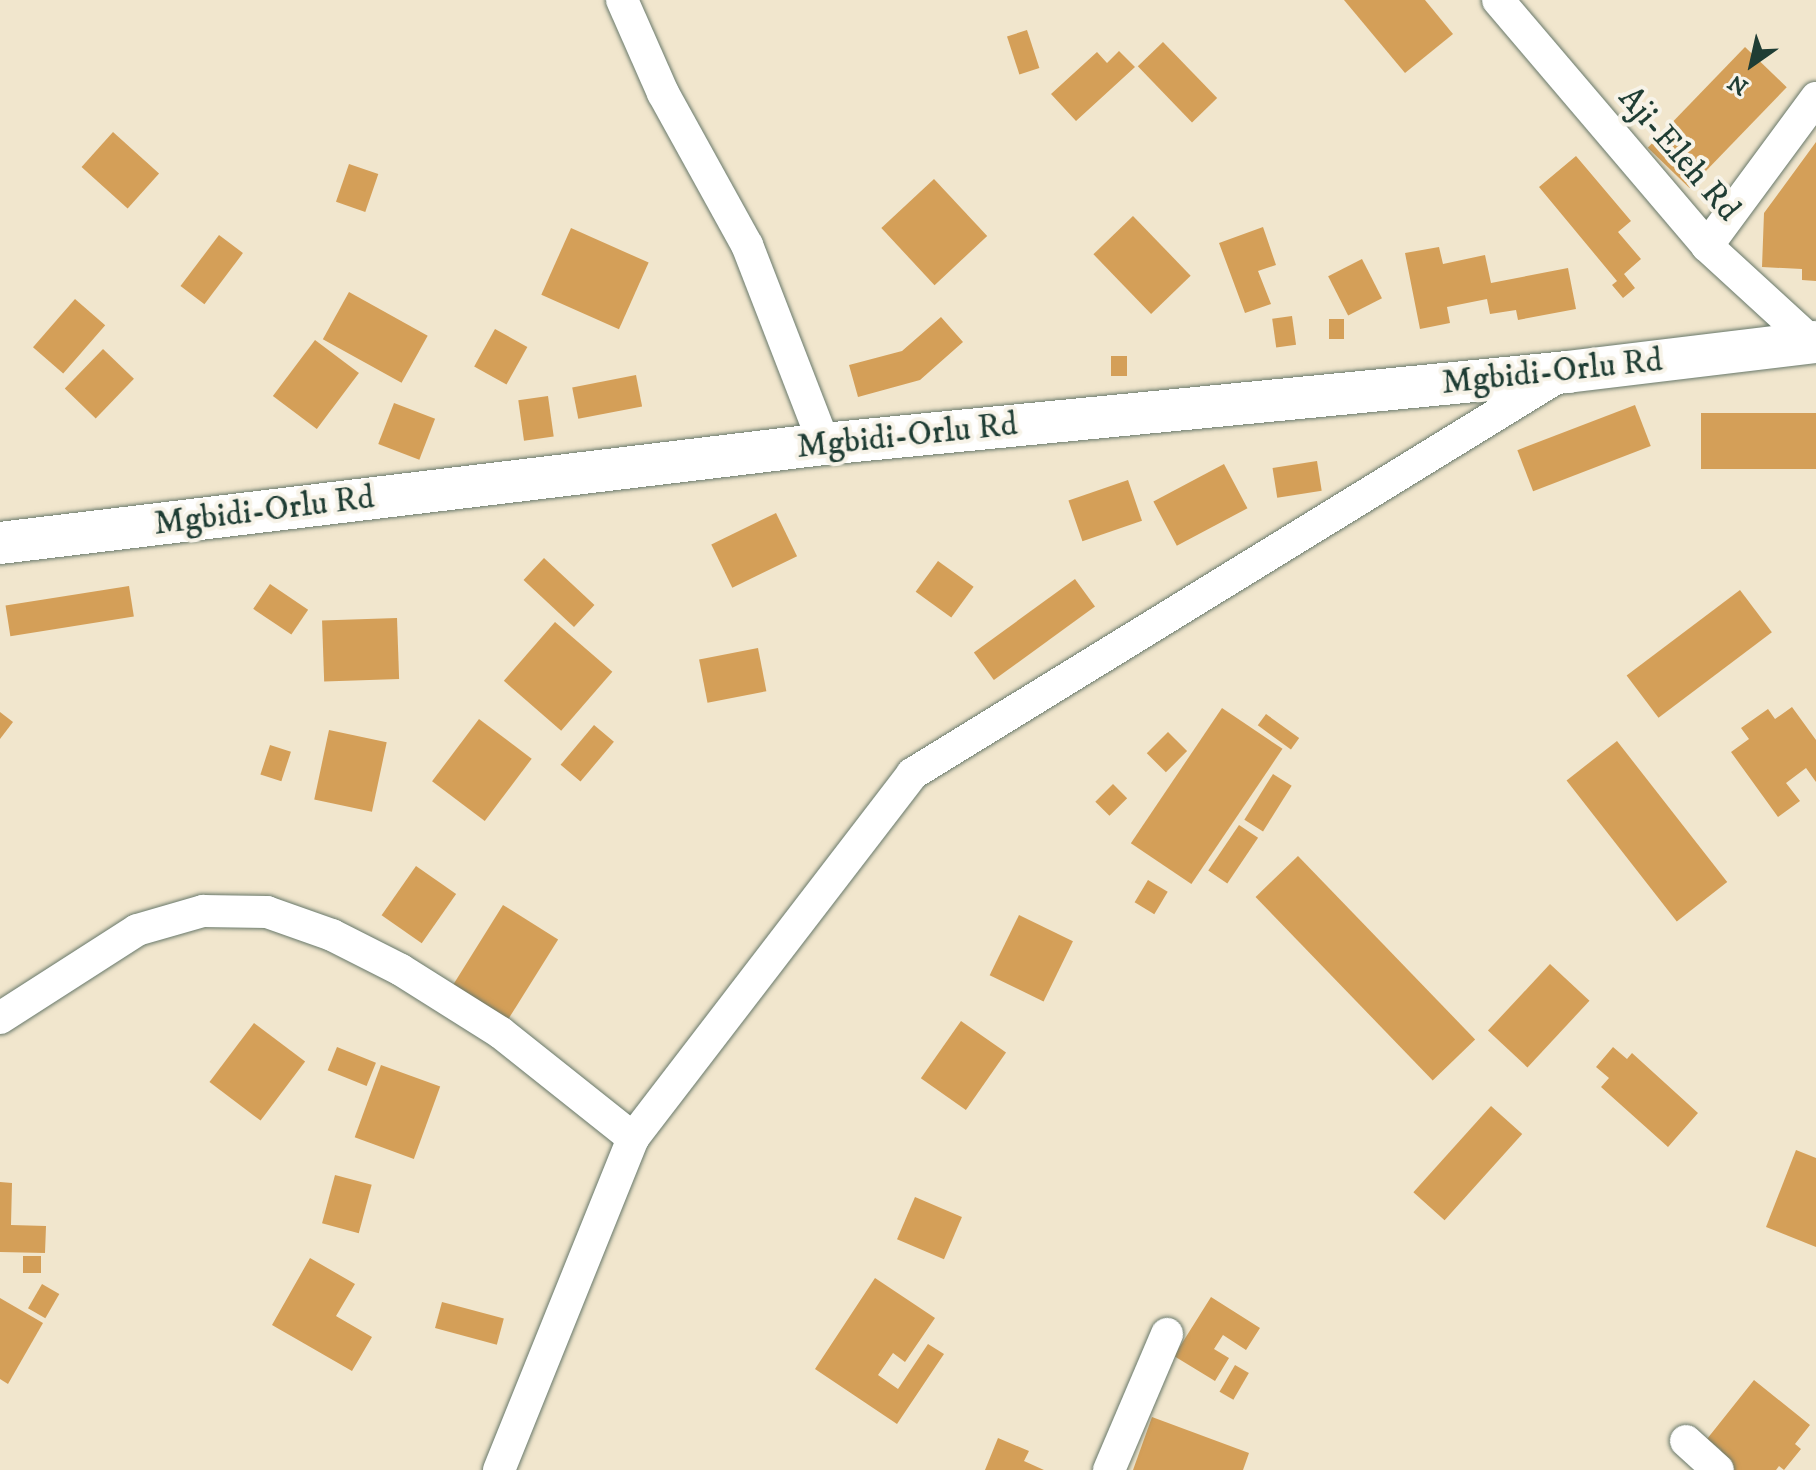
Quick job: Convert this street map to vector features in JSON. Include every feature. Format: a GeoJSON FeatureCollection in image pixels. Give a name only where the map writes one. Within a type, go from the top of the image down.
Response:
{"type":"FeatureCollection","features":[{"type":"Feature","properties":{"kind":"main road","name":"Mgbidi-Orlu Rd"},"geometry":{"type":"LineString","coordinates":[[0,543],[824,444],[1567,372],[1815,343]]}},
{"type":"Feature","properties":{"kind":"street"},"geometry":{"type":"LineString","coordinates":[[622,0],[663,93],[747,245],[824,444]]}},
{"type":"Feature","properties":{"kind":"street","name":"Aji-Eleh Rd"},"geometry":{"type":"LineString","coordinates":[[1498,0],[1707,246],[1815,343]]}},
{"type":"Feature","properties":{"kind":"street"},"geometry":{"type":"LineString","coordinates":[[1707,246],[1816,98]]}},
{"type":"Feature","properties":{"kind":"street"},"geometry":{"type":"LineString","coordinates":[[499,1470],[633,1138],[912,774],[1567,372]]}},
{"type":"Feature","properties":{"kind":"street"},"geometry":{"type":"LineString","coordinates":[[0,1018],[137,930],[203,911],[267,912],[332,935],[401,970],[501,1033],[633,1138]]}},
{"type":"Feature","properties":{"kind":"street"},"geometry":{"type":"LineString","coordinates":[[1109,1470],[1167,1334]]}},
{"type":"Feature","properties":{"kind":"street"},"geometry":{"type":"LineString","coordinates":[[1686,1441],[1718,1470]]}},
{"type":"Feature","properties":{"kind":"building"},"geometry":{"type":"Polygon","coordinates":[[[1344,0],[1425,0],[1453,34],[1405,73],[1344,0]]]}},
{"type":"Feature","properties":{"kind":"building"},"geometry":{"type":"Polygon","coordinates":[[[1027,30],[1039,68],[1019,75],[1007,36],[1027,30]]]}},
{"type":"Feature","properties":{"kind":"building"},"geometry":{"type":"Polygon","coordinates":[[[1163,42],[1217,98],[1192,122],[1138,66],[1163,42]]]}},
{"type":"Feature","properties":{"kind":"building"},"geometry":{"type":"Polygon","coordinates":[[[1745,47],[1787,87],[1689,188],[1648,148],[1745,47]]]}},
{"type":"Feature","properties":{"kind":"building"},"geometry":{"type":"Polygon","coordinates":[[[1119,51],[1135,67],[1076,121],[1051,94],[1097,52],[1107,63],[1119,51]]]}},
{"type":"Feature","properties":{"kind":"building"},"geometry":{"type":"Polygon","coordinates":[[[113,132],[159,173],[128,208],[82,167],[113,132]]]}},
{"type":"Feature","properties":{"kind":"building"},"geometry":{"type":"Polygon","coordinates":[[[1816,142],[1816,281],[1802,280],[1802,269],[1762,267],[1764,213],[1816,142]]]}},
{"type":"Feature","properties":{"kind":"building"},"geometry":{"type":"Polygon","coordinates":[[[1576,156],[1631,221],[1618,232],[1641,259],[1624,274],[1635,288],[1623,298],[1612,285],[1617,281],[1539,187],[1576,156]]]}},
{"type":"Feature","properties":{"kind":"building"},"geometry":{"type":"Polygon","coordinates":[[[349,164],[378,174],[365,212],[336,202],[349,164]]]}},
{"type":"Feature","properties":{"kind":"building"},"geometry":{"type":"Polygon","coordinates":[[[934,179],[987,236],[935,285],[881,228],[934,179]]]}},
{"type":"Feature","properties":{"kind":"building"},"geometry":{"type":"Polygon","coordinates":[[[1133,216],[1191,276],[1151,314],[1093,254],[1133,216]]]}},
{"type":"Feature","properties":{"kind":"building"},"geometry":{"type":"Polygon","coordinates":[[[1263,227],[1276,265],[1258,271],[1271,304],[1245,313],[1219,243],[1263,227]]]}},
{"type":"Feature","properties":{"kind":"building"},"geometry":{"type":"Polygon","coordinates":[[[571,228],[649,263],[619,329],[541,295],[571,228]]]}},
{"type":"Feature","properties":{"kind":"building"},"geometry":{"type":"Polygon","coordinates":[[[219,235],[243,253],[204,304],[180,286],[219,235]]]}},
{"type":"Feature","properties":{"kind":"building"},"geometry":{"type":"Polygon","coordinates":[[[1439,247],[1443,264],[1485,255],[1491,283],[1568,268],[1576,309],[1518,320],[1516,310],[1490,314],[1487,299],[1447,307],[1450,323],[1420,329],[1405,253],[1439,247]]]}},
{"type":"Feature","properties":{"kind":"building"},"geometry":{"type":"Polygon","coordinates":[[[1362,259],[1382,298],[1348,315],[1328,276],[1362,259]]]}},
{"type":"Feature","properties":{"kind":"building"},"geometry":{"type":"Polygon","coordinates":[[[349,292],[428,336],[402,383],[323,339],[349,292]]]}},
{"type":"Feature","properties":{"kind":"building"},"geometry":{"type":"Polygon","coordinates":[[[75,299],[105,325],[63,374],[33,347],[75,299]]]}},
{"type":"Feature","properties":{"kind":"building"},"geometry":{"type":"Polygon","coordinates":[[[1292,316],[1296,345],[1276,348],[1272,319],[1292,316]]]}},
{"type":"Feature","properties":{"kind":"building"},"geometry":{"type":"Polygon","coordinates":[[[941,317],[963,342],[920,380],[858,397],[849,365],[902,351],[941,317]]]}},
{"type":"Feature","properties":{"kind":"building"},"geometry":{"type":"Polygon","coordinates":[[[1329,319],[1344,319],[1344,339],[1329,339],[1329,319]]]}},
{"type":"Feature","properties":{"kind":"building"},"geometry":{"type":"Polygon","coordinates":[[[495,329],[527,347],[507,385],[474,367],[495,329]]]}},
{"type":"Feature","properties":{"kind":"building"},"geometry":{"type":"Polygon","coordinates":[[[315,340],[359,373],[317,429],[273,396],[315,340]]]}},
{"type":"Feature","properties":{"kind":"building"},"geometry":{"type":"Polygon","coordinates":[[[103,349],[134,379],[96,418],[65,389],[103,349]]]}},
{"type":"Feature","properties":{"kind":"building"},"geometry":{"type":"Polygon","coordinates":[[[1111,356],[1127,356],[1127,376],[1111,376],[1111,356]]]}},
{"type":"Feature","properties":{"kind":"building"},"geometry":{"type":"Polygon","coordinates":[[[636,375],[642,406],[578,419],[572,387],[636,375]]]}},
{"type":"Feature","properties":{"kind":"building"},"geometry":{"type":"Polygon","coordinates":[[[548,396],[554,437],[524,441],[518,400],[548,396]]]}},
{"type":"Feature","properties":{"kind":"building"},"geometry":{"type":"Polygon","coordinates":[[[394,403],[435,419],[419,460],[378,444],[394,403]]]}},
{"type":"Feature","properties":{"kind":"building"},"geometry":{"type":"Polygon","coordinates":[[[1635,405],[1651,446],[1533,491],[1517,450],[1635,405]]]}},
{"type":"Feature","properties":{"kind":"building"},"geometry":{"type":"Polygon","coordinates":[[[1701,413],[1816,413],[1816,469],[1701,469],[1701,413]]]}},
{"type":"Feature","properties":{"kind":"building"},"geometry":{"type":"Polygon","coordinates":[[[1317,461],[1322,491],[1277,498],[1273,468],[1317,461]]]}},
{"type":"Feature","properties":{"kind":"building"},"geometry":{"type":"Polygon","coordinates":[[[1224,464],[1247,508],[1177,546],[1153,502],[1224,464]]]}},
{"type":"Feature","properties":{"kind":"building"},"geometry":{"type":"Polygon","coordinates":[[[1128,480],[1142,521],[1082,541],[1068,501],[1128,480]]]}},
{"type":"Feature","properties":{"kind":"building"},"geometry":{"type":"Polygon","coordinates":[[[776,513],[797,556],[732,588],[711,545],[776,513]]]}},
{"type":"Feature","properties":{"kind":"building"},"geometry":{"type":"Polygon","coordinates":[[[544,558],[594,605],[574,627],[524,580],[544,558]]]}},
{"type":"Feature","properties":{"kind":"building"},"geometry":{"type":"Polygon","coordinates":[[[938,561],[974,587],[951,618],[916,592],[938,561]]]}},
{"type":"Feature","properties":{"kind":"building"},"geometry":{"type":"Polygon","coordinates":[[[1075,579],[1095,607],[994,680],[974,652],[1075,579]]]}},
{"type":"Feature","properties":{"kind":"building"},"geometry":{"type":"Polygon","coordinates":[[[270,584],[308,610],[291,635],[253,609],[270,584]]]}},
{"type":"Feature","properties":{"kind":"building"},"geometry":{"type":"Polygon","coordinates":[[[129,586],[134,617],[10,636],[6,606],[129,586]]]}},
{"type":"Feature","properties":{"kind":"building"},"geometry":{"type":"Polygon","coordinates":[[[1740,590],[1772,632],[1658,718],[1627,675],[1740,590]]]}},
{"type":"Feature","properties":{"kind":"building"},"geometry":{"type":"Polygon","coordinates":[[[397,618],[399,679],[324,682],[322,621],[397,618]]]}},
{"type":"Feature","properties":{"kind":"building"},"geometry":{"type":"Polygon","coordinates":[[[555,622],[612,672],[561,731],[504,681],[555,622]]]}},
{"type":"Feature","properties":{"kind":"building"},"geometry":{"type":"Polygon","coordinates":[[[758,648],[766,691],[707,703],[699,659],[758,648]]]}},
{"type":"Feature","properties":{"kind":"building"},"geometry":{"type":"Polygon","coordinates":[[[1792,707],[1816,740],[1816,782],[1806,768],[1786,783],[1800,801],[1778,817],[1731,752],[1749,739],[1741,728],[1768,709],[1775,719],[1792,707]]]}},
{"type":"Feature","properties":{"kind":"building"},"geometry":{"type":"Polygon","coordinates":[[[1222,708],[1283,749],[1191,884],[1131,843],[1222,708]]]}},
{"type":"Feature","properties":{"kind":"building"},"geometry":{"type":"Polygon","coordinates":[[[0,712],[13,722],[0,739],[0,712]]]}},
{"type":"Feature","properties":{"kind":"building"},"geometry":{"type":"Polygon","coordinates":[[[1266,714],[1299,738],[1291,749],[1258,725],[1266,714]]]}},
{"type":"Feature","properties":{"kind":"building"},"geometry":{"type":"Polygon","coordinates":[[[479,719],[532,759],[485,821],[432,781],[479,719]]]}},
{"type":"Feature","properties":{"kind":"building"},"geometry":{"type":"Polygon","coordinates":[[[594,725],[614,742],[580,782],[561,765],[594,725]]]}},
{"type":"Feature","properties":{"kind":"building"},"geometry":{"type":"Polygon","coordinates":[[[329,730],[387,742],[372,812],[314,799],[329,730]]]}},
{"type":"Feature","properties":{"kind":"building"},"geometry":{"type":"Polygon","coordinates":[[[1168,732],[1187,751],[1166,772],[1147,753],[1168,732]]]}},
{"type":"Feature","properties":{"kind":"building"},"geometry":{"type":"Polygon","coordinates":[[[1617,741],[1727,882],[1677,921],[1567,780],[1617,741]]]}},
{"type":"Feature","properties":{"kind":"building"},"geometry":{"type":"Polygon","coordinates":[[[270,745],[291,752],[281,781],[260,774],[270,745]]]}},
{"type":"Feature","properties":{"kind":"building"},"geometry":{"type":"Polygon","coordinates":[[[1273,774],[1292,786],[1263,831],[1244,820],[1273,774]]]}},
{"type":"Feature","properties":{"kind":"building"},"geometry":{"type":"Polygon","coordinates":[[[1113,784],[1127,798],[1109,816],[1095,802],[1113,784]]]}},
{"type":"Feature","properties":{"kind":"building"},"geometry":{"type":"Polygon","coordinates":[[[1239,825],[1258,838],[1227,883],[1208,871],[1239,825]]]}},
{"type":"Feature","properties":{"kind":"building"},"geometry":{"type":"Polygon","coordinates":[[[1298,856],[1475,1039],[1433,1080],[1256,897],[1298,856]]]}},
{"type":"Feature","properties":{"kind":"building"},"geometry":{"type":"Polygon","coordinates":[[[416,866],[456,894],[422,943],[382,915],[416,866]]]}},
{"type":"Feature","properties":{"kind":"building"},"geometry":{"type":"Polygon","coordinates":[[[1148,880],[1168,892],[1154,914],[1135,902],[1148,880]]]}},
{"type":"Feature","properties":{"kind":"building"},"geometry":{"type":"Polygon","coordinates":[[[503,905],[558,939],[508,1020],[453,986],[503,905]]]}},
{"type":"Feature","properties":{"kind":"building"},"geometry":{"type":"Polygon","coordinates":[[[1019,915],[1073,941],[1044,1002],[990,975],[1019,915]]]}},
{"type":"Feature","properties":{"kind":"building"},"geometry":{"type":"Polygon","coordinates":[[[1550,964],[1589,1001],[1527,1067],[1488,1031],[1550,964]]]}},
{"type":"Feature","properties":{"kind":"building"},"geometry":{"type":"Polygon","coordinates":[[[961,1021],[1006,1053],[966,1110],[921,1078],[961,1021]]]}},
{"type":"Feature","properties":{"kind":"building"},"geometry":{"type":"Polygon","coordinates":[[[254,1023],[305,1062],[261,1121],[209,1082],[254,1023]]]}},
{"type":"Feature","properties":{"kind":"building"},"geometry":{"type":"Polygon","coordinates":[[[337,1047],[376,1063],[367,1086],[328,1070],[337,1047]]]}},
{"type":"Feature","properties":{"kind":"building"},"geometry":{"type":"Polygon","coordinates":[[[1613,1047],[1627,1059],[1632,1053],[1698,1113],[1668,1147],[1601,1087],[1609,1078],[1596,1067],[1613,1047]]]}},
{"type":"Feature","properties":{"kind":"building"},"geometry":{"type":"Polygon","coordinates":[[[381,1065],[440,1087],[414,1159],[355,1137],[381,1065]]]}},
{"type":"Feature","properties":{"kind":"building"},"geometry":{"type":"Polygon","coordinates":[[[1491,1106],[1522,1134],[1445,1220],[1413,1192],[1491,1106]]]}},
{"type":"Feature","properties":{"kind":"building"},"geometry":{"type":"Polygon","coordinates":[[[1796,1150],[1816,1158],[1816,1247],[1766,1227],[1796,1150]]]}},
{"type":"Feature","properties":{"kind":"building"},"geometry":{"type":"Polygon","coordinates":[[[335,1175],[372,1185],[359,1233],[322,1223],[335,1175]]]}},
{"type":"Feature","properties":{"kind":"building"},"geometry":{"type":"Polygon","coordinates":[[[0,1182],[12,1183],[11,1225],[46,1226],[45,1253],[0,1252],[0,1182]]]}},
{"type":"Feature","properties":{"kind":"building"},"geometry":{"type":"Polygon","coordinates":[[[915,1197],[962,1217],[944,1259],[897,1239],[915,1197]]]}},
{"type":"Feature","properties":{"kind":"building"},"geometry":{"type":"Polygon","coordinates":[[[23,1256],[41,1256],[41,1273],[23,1273],[23,1256]]]}},
{"type":"Feature","properties":{"kind":"building"},"geometry":{"type":"Polygon","coordinates":[[[310,1258],[355,1284],[336,1316],[372,1337],[352,1371],[272,1325],[310,1258]]]}},
{"type":"Feature","properties":{"kind":"building"},"geometry":{"type":"Polygon","coordinates":[[[875,1278],[935,1318],[905,1362],[893,1353],[878,1375],[898,1389],[928,1344],[944,1354],[897,1424],[815,1369],[875,1278]]]}},
{"type":"Feature","properties":{"kind":"building"},"geometry":{"type":"Polygon","coordinates":[[[42,1284],[59,1294],[45,1318],[28,1308],[42,1284]]]}},
{"type":"Feature","properties":{"kind":"building"},"geometry":{"type":"Polygon","coordinates":[[[1211,1297],[1260,1328],[1246,1350],[1223,1335],[1214,1349],[1229,1358],[1215,1381],[1174,1356],[1211,1297]]]}},
{"type":"Feature","properties":{"kind":"building"},"geometry":{"type":"Polygon","coordinates":[[[0,1298],[43,1323],[8,1384],[0,1379],[0,1298]]]}},
{"type":"Feature","properties":{"kind":"building"},"geometry":{"type":"Polygon","coordinates":[[[442,1302],[504,1319],[497,1345],[435,1328],[442,1302]]]}},
{"type":"Feature","properties":{"kind":"building"},"geometry":{"type":"Polygon","coordinates":[[[1235,1365],[1249,1373],[1233,1400],[1220,1392],[1235,1365]]]}},
{"type":"Feature","properties":{"kind":"building"},"geometry":{"type":"Polygon","coordinates":[[[1754,1380],[1810,1425],[1795,1444],[1801,1449],[1784,1470],[1779,1466],[1776,1470],[1730,1470],[1715,1458],[1721,1450],[1707,1439],[1754,1380]]]}},
{"type":"Feature","properties":{"kind":"building"},"geometry":{"type":"Polygon","coordinates":[[[1152,1417],[1249,1453],[1243,1470],[1133,1470],[1152,1417]]]}},
{"type":"Feature","properties":{"kind":"building"},"geometry":{"type":"Polygon","coordinates":[[[998,1438],[1029,1451],[1024,1461],[1044,1470],[985,1470],[998,1438]]]}}]}
